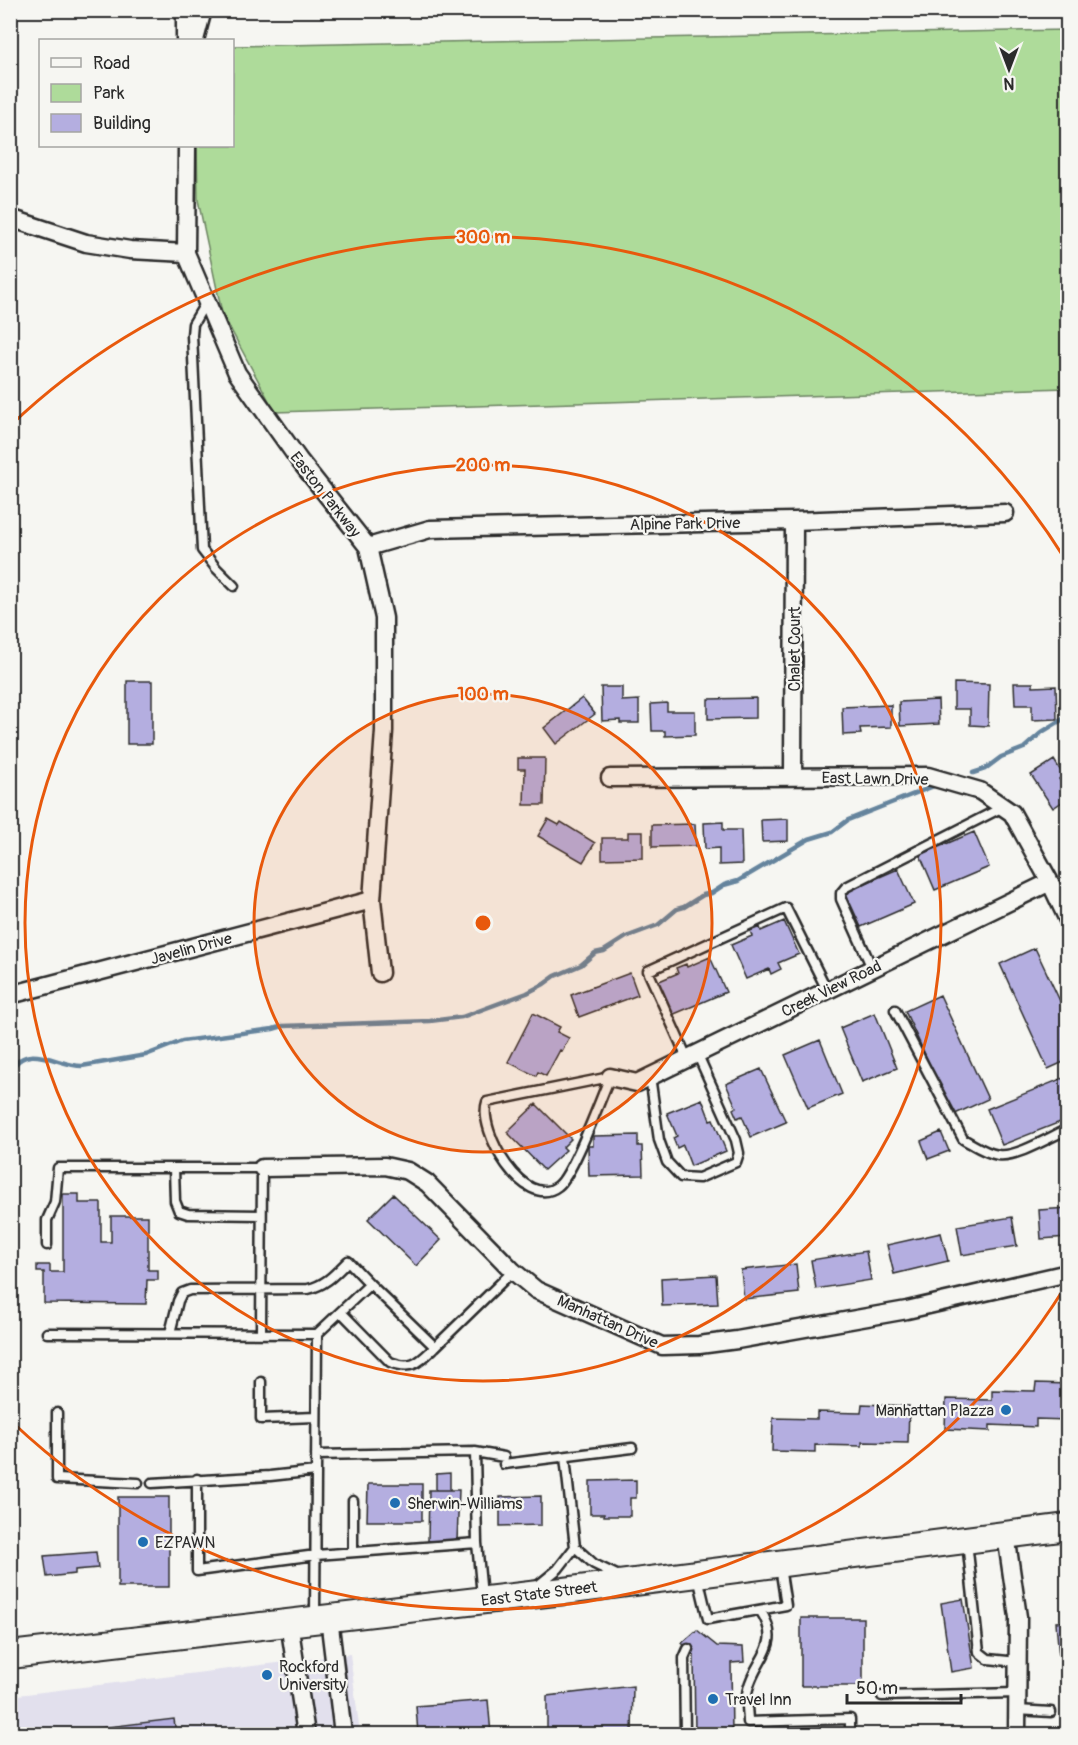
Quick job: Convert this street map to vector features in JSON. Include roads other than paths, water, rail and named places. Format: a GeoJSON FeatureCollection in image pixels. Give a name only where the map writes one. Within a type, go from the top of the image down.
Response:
{"type":"FeatureCollection","features":[{"type":"Feature","properties":{"kind":"main road","name":"East State Street"},"geometry":{"type":"LineString","coordinates":[[10,1655],[525,1595],[1068,1527]]}},
{"type":"Feature","properties":{"kind":"street"},"geometry":{"type":"LineString","coordinates":[[185,10],[185,39]]}},
{"type":"Feature","properties":{"kind":"street"},"geometry":{"type":"LineString","coordinates":[[195,39],[203,10]]}},
{"type":"Feature","properties":{"kind":"street","name":"Easton Parkway"},"geometry":{"type":"LineString","coordinates":[[187,147],[186,253],[237,373],[299,460],[368,547],[384,618],[384,731],[372,900],[380,972]]}},
{"type":"Feature","properties":{"kind":"street"},"geometry":{"type":"LineString","coordinates":[[10,218],[86,243],[130,250],[186,253]]}},
{"type":"Feature","properties":{"kind":"street","name":"Alpine Park Drive"},"geometry":{"type":"LineString","coordinates":[[368,547],[430,529],[794,521],[1005,513]]}},
{"type":"Feature","properties":{"kind":"street","name":"Chalet Court"},"geometry":{"type":"LineString","coordinates":[[793,777],[794,521]]}},
{"type":"Feature","properties":{"kind":"street","name":"East Lawn Drive"},"geometry":{"type":"LineString","coordinates":[[610,778],[928,776],[980,791],[1012,813],[1068,920]]}},
{"type":"Feature","properties":{"kind":"street","name":"Creek View Road"},"geometry":{"type":"LineString","coordinates":[[610,1077],[637,1083],[1050,882]]}},
{"type":"Feature","properties":{"kind":"street","name":"Javelin Drive"},"geometry":{"type":"LineString","coordinates":[[10,995],[372,900]]}},
{"type":"Feature","properties":{"kind":"street","name":"Manhattan Drive"},"geometry":{"type":"LineString","coordinates":[[262,1168],[385,1166],[408,1171],[427,1183],[513,1271],[536,1290],[662,1346],[699,1345],[737,1340],[907,1310],[1068,1273]]}},
{"type":"Feature","properties":{"kind":"street"},"geometry":{"type":"LineString","coordinates":[[1006,1535],[1018,1617],[1017,1734]]}},
{"type":"Feature","properties":{"kind":"street"},"geometry":{"type":"LineString","coordinates":[[322,1619],[343,1734]]}},
{"type":"Feature","properties":{"kind":"street"},"geometry":{"type":"LineString","coordinates":[[289,1623],[306,1734]]}},
{"type":"Feature","properties":{"kind":"lane"},"geometry":{"type":"LineString","coordinates":[[206,302],[193,324],[192,335],[200,535],[202,550],[234,586]]}},
{"type":"Feature","properties":{"kind":"lane"},"geometry":{"type":"LineString","coordinates":[[872,968],[841,899],[841,893],[846,887],[1003,807]]}},
{"type":"Feature","properties":{"kind":"lane"},"geometry":{"type":"LineString","coordinates":[[650,1076],[659,1140],[667,1162],[681,1177],[699,1178],[736,1162],[739,1153],[736,1140],[648,971],[786,908],[827,990]]}},
{"type":"Feature","properties":{"kind":"lane"},"geometry":{"type":"LineString","coordinates":[[895,1010],[963,1139],[980,1149],[999,1155],[1017,1152],[1068,1129]]}},
{"type":"Feature","properties":{"kind":"lane"},"geometry":{"type":"LineString","coordinates":[[610,1077],[575,1157],[559,1186],[539,1190],[531,1187],[510,1171],[498,1154],[492,1140],[486,1120],[487,1102],[610,1077]]}},
{"type":"Feature","properties":{"kind":"lane"},"geometry":{"type":"LineString","coordinates":[[46,1245],[47,1220],[55,1202],[58,1168],[262,1168],[261,1334]]}},
{"type":"Feature","properties":{"kind":"lane"},"geometry":{"type":"LineString","coordinates":[[174,1168],[175,1202],[179,1211],[188,1214],[261,1215]]}},
{"type":"Feature","properties":{"kind":"lane"},"geometry":{"type":"LineString","coordinates":[[170,1333],[182,1293],[190,1290],[308,1289],[329,1281],[348,1262],[435,1347]]}},
{"type":"Feature","properties":{"kind":"lane"},"geometry":{"type":"LineString","coordinates":[[341,1312],[390,1362],[400,1366],[417,1364],[513,1271]]}},
{"type":"Feature","properties":{"kind":"lane"},"geometry":{"type":"LineString","coordinates":[[47,1333],[317,1334],[370,1284]]}},
{"type":"Feature","properties":{"kind":"lane"},"geometry":{"type":"LineString","coordinates":[[317,1334],[316,1555],[322,1619]]}},
{"type":"Feature","properties":{"kind":"lane"},"geometry":{"type":"LineString","coordinates":[[261,1382],[261,1419],[316,1418]]}},
{"type":"Feature","properties":{"kind":"lane"},"geometry":{"type":"LineString","coordinates":[[57,1413],[57,1479],[138,1483]]}},
{"type":"Feature","properties":{"kind":"lane"},"geometry":{"type":"LineString","coordinates":[[316,1455],[475,1452],[504,1460],[565,1457],[632,1448]]}},
{"type":"Feature","properties":{"kind":"lane"},"geometry":{"type":"LineString","coordinates":[[475,1452],[477,1543],[482,1600]]}},
{"type":"Feature","properties":{"kind":"lane"},"geometry":{"type":"LineString","coordinates":[[565,1457],[575,1546],[594,1564],[631,1582]]}},
{"type":"Feature","properties":{"kind":"lane"},"geometry":{"type":"LineString","coordinates":[[152,1483],[279,1476],[316,1471]]}},
{"type":"Feature","properties":{"kind":"lane"},"geometry":{"type":"LineString","coordinates":[[197,1479],[197,1571],[316,1555],[477,1543]]}},
{"type":"Feature","properties":{"kind":"lane"},"geometry":{"type":"LineString","coordinates":[[353,1501],[353,1552]]}},
{"type":"Feature","properties":{"kind":"lane"},"geometry":{"type":"LineString","coordinates":[[967,1540],[979,1652],[988,1659],[1018,1662]]}},
{"type":"Feature","properties":{"kind":"lane"},"geometry":{"type":"LineString","coordinates":[[525,1595],[558,1569],[575,1546]]}},
{"type":"Feature","properties":{"kind":"lane"},"geometry":{"type":"LineString","coordinates":[[697,1574],[708,1620],[786,1605],[780,1563]]}},
{"type":"Feature","properties":{"kind":"lane"},"geometry":{"type":"LineString","coordinates":[[759,1610],[769,1629],[768,1649],[747,1690],[748,1722],[850,1719],[850,1734]]}},
{"type":"Feature","properties":{"kind":"lane"},"geometry":{"type":"LineString","coordinates":[[685,1734],[684,1658],[688,1649]]}},
{"type":"Feature","properties":{"kind":"lane"},"geometry":{"type":"LineString","coordinates":[[882,1696],[1017,1702],[1051,1712]]}},
{"type":"Feature","properties":{"kind":"waterway"},"geometry":{"type":"LineString","coordinates":[[973,773],[985,769],[1001,757],[1024,748],[1042,732],[1068,716]]}},
{"type":"Feature","properties":{"kind":"waterway"},"geometry":{"type":"LineString","coordinates":[[10,1073],[16,1063],[33,1056],[82,1066],[146,1055],[182,1041],[283,1026],[430,1021],[462,1017],[527,993],[555,976],[581,965],[595,953],[604,951],[626,937],[658,925],[677,909],[724,885],[738,881],[809,839],[832,832],[848,820],[939,784]]}},
{"type":"Feature","properties":{"kind":"place","name":"Manhattan Plazza"},"geometry":{"type":"Point","coordinates":[1006,1410]}},
{"type":"Feature","properties":{"kind":"place","name":"Sherwin-Williams"},"geometry":{"type":"Point","coordinates":[395,1503]}},
{"type":"Feature","properties":{"kind":"place","name":"EZPAWN"},"geometry":{"type":"Point","coordinates":[143,1542]}},
{"type":"Feature","properties":{"kind":"place","name":"Rockford University"},"geometry":{"type":"Point","coordinates":[267,1675]}},
{"type":"Feature","properties":{"kind":"place","name":"Travel Inn"},"geometry":{"type":"Point","coordinates":[713,1699]}}]}
